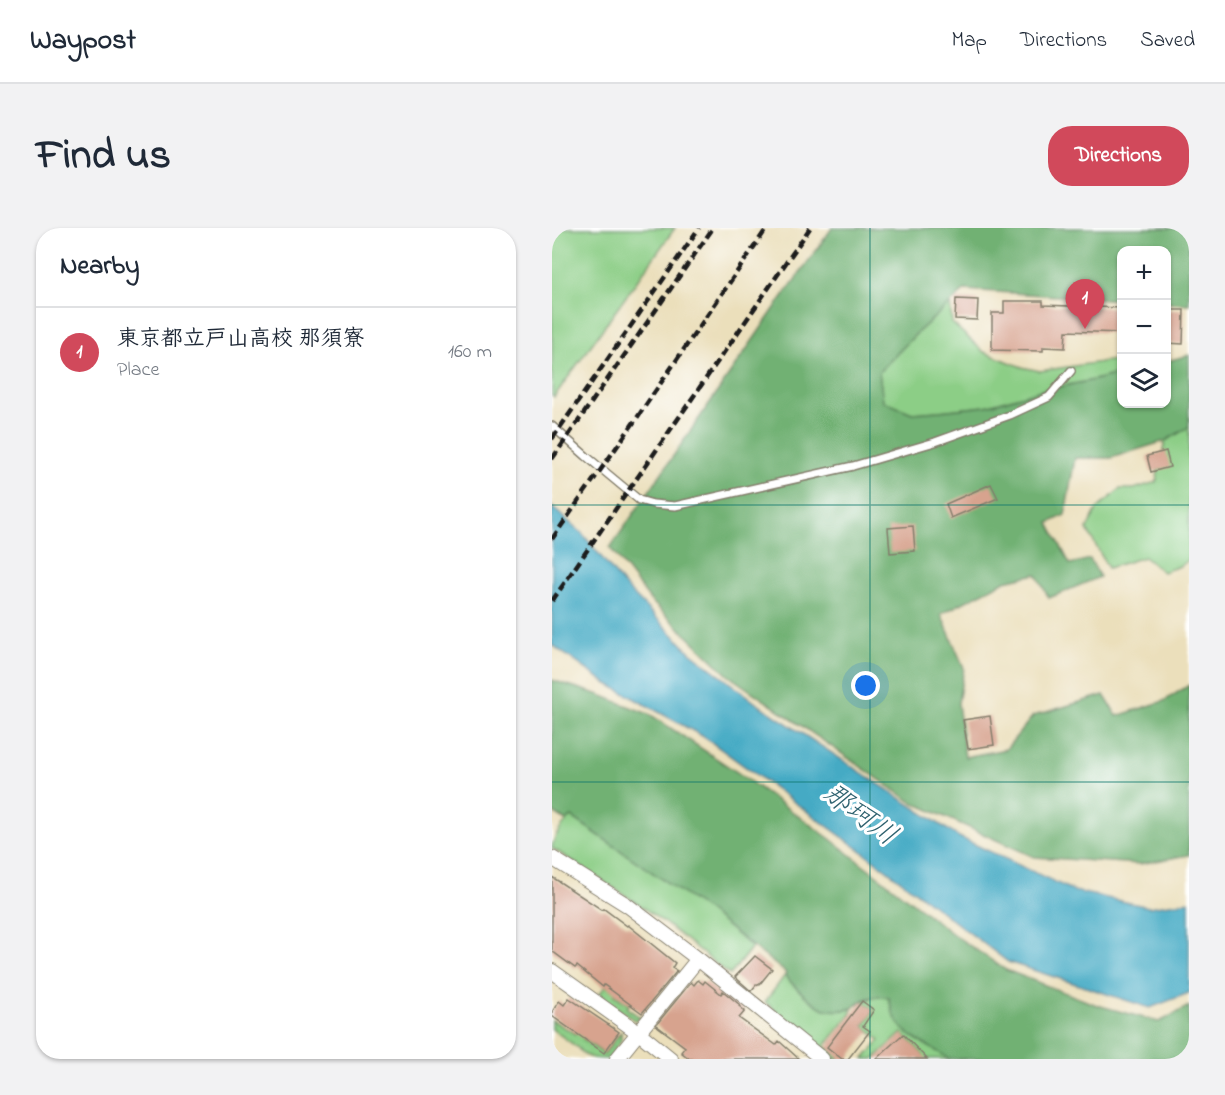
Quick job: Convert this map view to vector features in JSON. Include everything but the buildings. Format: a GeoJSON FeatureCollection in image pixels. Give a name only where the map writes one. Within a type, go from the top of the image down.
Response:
{"type":"FeatureCollection","features":[{"type":"Feature","properties":{"kind":"street"},"geometry":{"type":"LineString","coordinates":[[552,858],[627,904],[822,1059]]}},
{"type":"Feature","properties":{"kind":"street"},"geometry":{"type":"LineString","coordinates":[[617,1059],[698,959]]}},
{"type":"Feature","properties":{"kind":"street"},"geometry":{"type":"LineString","coordinates":[[552,971],[639,1033],[671,1059]]}},
{"type":"Feature","properties":{"kind":"lane"},"geometry":{"type":"LineString","coordinates":[[552,426],[639,500],[675,506],[852,466],[935,442],[1010,415],[1049,397],[1071,371]]}},
{"type":"Feature","properties":{"kind":"green space"},"geometry":{"type":"Polygon","coordinates":[[[552,228],[675,228],[554,397],[552,395],[552,228]]]}},
{"type":"Feature","properties":{"kind":"green space"},"geometry":{"type":"Polygon","coordinates":[[[832,228],[1189,228],[1189,304],[1171,303],[1171,246],[1117,246],[1117,300],[965,290],[918,332],[879,372],[883,401],[912,413],[986,406],[1038,391],[1117,374],[1117,408],[1171,408],[1171,360],[1189,355],[1189,427],[1165,441],[1111,458],[1075,458],[1065,515],[1049,523],[1070,564],[1090,559],[1100,577],[1049,598],[1036,574],[1005,581],[941,614],[964,668],[958,703],[965,757],[1006,749],[1033,716],[1104,695],[1117,716],[1164,701],[1189,685],[1189,855],[1140,864],[1034,857],[912,802],[729,676],[650,600],[610,548],[832,228]]]}},
{"type":"Feature","properties":{"kind":"green space"},"geometry":{"type":"Polygon","coordinates":[[[950,303],[952,323],[984,352],[1022,367],[1040,371],[1117,360],[1117,374],[1038,391],[986,406],[912,413],[883,401],[879,372],[950,303]]]}},
{"type":"Feature","properties":{"kind":"green space"},"geometry":{"type":"Polygon","coordinates":[[[1189,427],[1189,560],[1163,572],[1144,557],[1108,568],[1087,529],[1097,509],[1120,489],[1134,489],[1156,482],[1165,441],[1189,427]]]}},
{"type":"Feature","properties":{"kind":"green space"},"geometry":{"type":"Polygon","coordinates":[[[552,680],[600,695],[651,715],[737,772],[829,838],[953,934],[1006,970],[1097,1005],[1159,1022],[1189,1006],[1189,1059],[949,1059],[903,1029],[897,1022],[889,998],[867,999],[844,1010],[821,1007],[798,989],[785,975],[786,973],[708,911],[572,817],[566,821],[552,812],[552,680]]]}},
{"type":"Feature","properties":{"kind":"green space"},"geometry":{"type":"Polygon","coordinates":[[[572,817],[708,911],[752,947],[730,975],[631,899],[552,848],[559,831],[572,817]]]}},
{"type":"Feature","properties":{"kind":"green space"},"geometry":{"type":"Polygon","coordinates":[[[785,975],[804,995],[822,1007],[833,1010],[852,1009],[850,1015],[825,1046],[839,1059],[832,1059],[807,1035],[765,1002],[785,975]]]}},
{"type":"Feature","properties":{"kind":"green space"},"geometry":{"type":"Polygon","coordinates":[[[606,986],[629,1005],[627,1008],[641,1018],[634,1020],[599,994],[606,986]]]}},
{"type":"Feature","properties":{"kind":"green space"},"geometry":{"type":"Polygon","coordinates":[[[881,996],[889,998],[893,1012],[905,1030],[949,1059],[920,1059],[923,1055],[902,1033],[874,1059],[864,1059],[880,1040],[864,1026],[874,1010],[862,1001],[881,996]]]}},
{"type":"Feature","properties":{"kind":"green space"},"geometry":{"type":"Polygon","coordinates":[[[552,1020],[575,1034],[585,1022],[583,1039],[604,1054],[621,1032],[621,1040],[608,1059],[591,1058],[552,1029],[552,1020]]]}},
{"type":"Feature","properties":{"kind":"water","name":"那珂川"},"geometry":{"type":"Polygon","coordinates":[[[552,507],[582,533],[624,585],[690,652],[756,703],[959,837],[1074,891],[1149,907],[1189,901],[1189,993],[1150,1008],[1008,962],[863,852],[704,737],[606,683],[552,645],[552,507]]]}},
{"type":"Feature","properties":{"kind":"railway"},"geometry":{"type":"LineString","coordinates":[[552,439],[699,228]]}},
{"type":"Feature","properties":{"kind":"railway"},"geometry":{"type":"LineString","coordinates":[[552,459],[713,228]]}},
{"type":"Feature","properties":{"kind":"railway"},"geometry":{"type":"LineString","coordinates":[[552,539],[767,228]]}},
{"type":"Feature","properties":{"kind":"railway"},"geometry":{"type":"LineString","coordinates":[[552,601],[810,228]]}},
{"type":"Feature","properties":{"kind":"place","name":"東京都立戸山高校 那須寮"},"geometry":{"type":"Point","coordinates":[1085,329]}}]}
